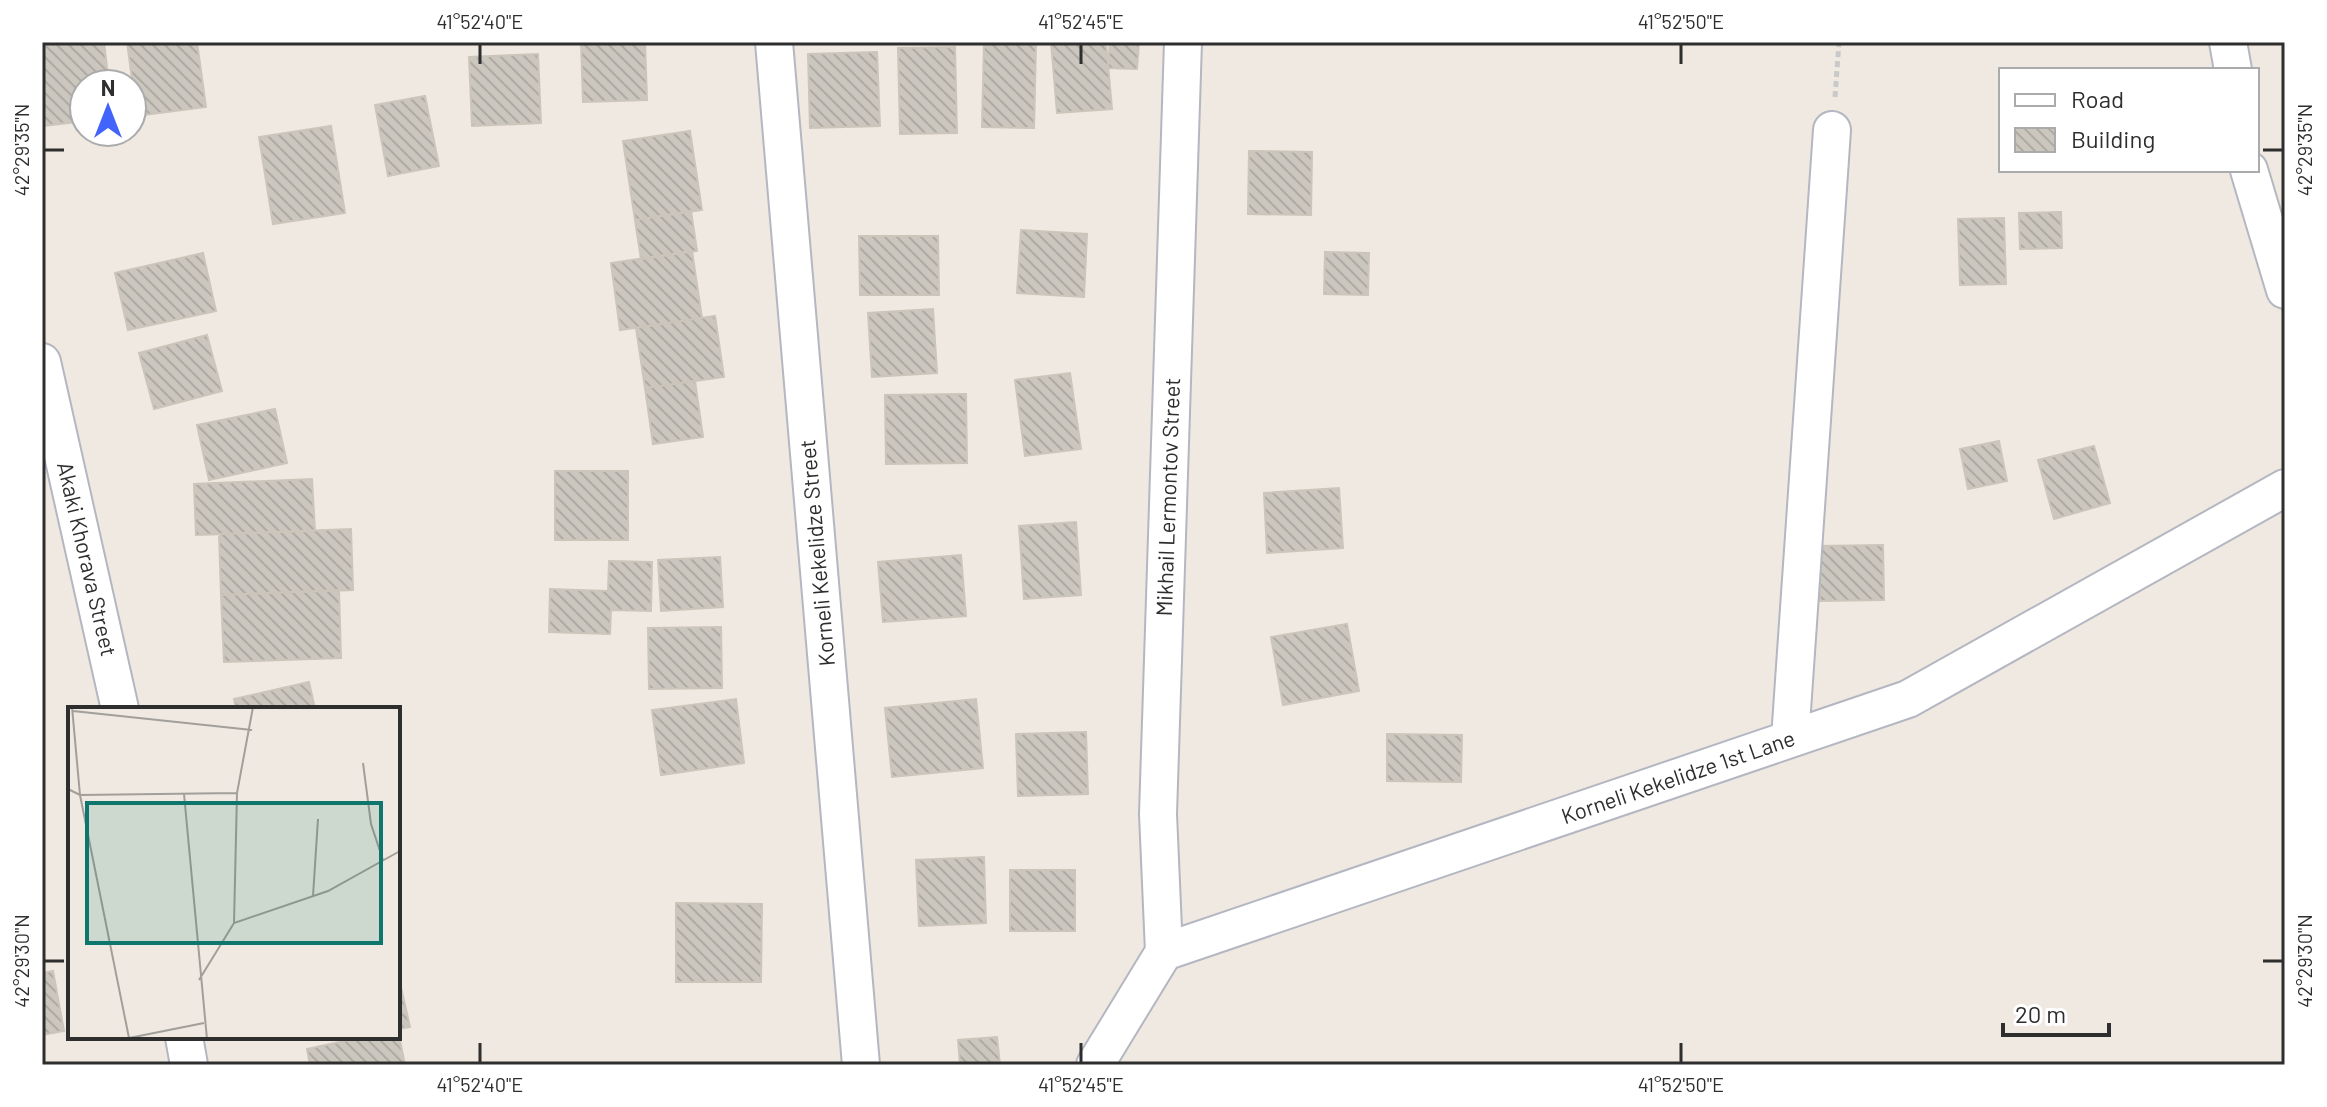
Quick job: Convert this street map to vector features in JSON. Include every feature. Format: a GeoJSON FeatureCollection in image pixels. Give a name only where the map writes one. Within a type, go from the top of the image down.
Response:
{"type":"FeatureCollection","features":[{"type":"Feature","properties":{"kind":"street","name":"Korneli Kekelidze Street"},"geometry":{"type":"LineString","coordinates":[[774,42],[861,1065]]}},
{"type":"Feature","properties":{"kind":"street","name":"Mikhail Lermontov Street"},"geometry":{"type":"LineString","coordinates":[[1164,952],[1158,814],[1183,42]]}},
{"type":"Feature","properties":{"kind":"street"},"geometry":{"type":"LineString","coordinates":[[2228,42],[2233,68]]}},
{"type":"Feature","properties":{"kind":"street"},"geometry":{"type":"LineString","coordinates":[[1790,739],[1832,130]]}},
{"type":"Feature","properties":{"kind":"street"},"geometry":{"type":"LineString","coordinates":[[2250,172],[2285,290]]}},
{"type":"Feature","properties":{"kind":"street","name":"Akaki Khorava Street"},"geometry":{"type":"LineString","coordinates":[[42,362],[120,707]]}},
{"type":"Feature","properties":{"kind":"street","name":"Korneli Kekelidze 1st Lane"},"geometry":{"type":"LineString","coordinates":[[1164,952],[1908,699],[2285,488]]}},
{"type":"Feature","properties":{"kind":"street"},"geometry":{"type":"LineString","coordinates":[[1095,1065],[1164,952]]}},
{"type":"Feature","properties":{"kind":"street"},"geometry":{"type":"LineString","coordinates":[[184,1039],[189,1065]]}},
{"type":"Feature","properties":{"kind":"path"},"geometry":{"type":"LineString","coordinates":[[1832,130],[1839,42]]}},
{"type":"Feature","properties":{"kind":"building"},"geometry":{"type":"Polygon","coordinates":[[[104,42],[107,68],[68,68],[68,123],[42,126],[42,46],[104,42]]]}},
{"type":"Feature","properties":{"kind":"building"},"geometry":{"type":"Polygon","coordinates":[[[127,42],[197,42],[206,107],[148,115],[148,68],[131,68],[127,42]]]}},
{"type":"Feature","properties":{"kind":"building"},"geometry":{"type":"Polygon","coordinates":[[[581,42],[645,42],[647,100],[583,102],[581,42]]]}},
{"type":"Feature","properties":{"kind":"building"},"geometry":{"type":"Polygon","coordinates":[[[1051,42],[1106,42],[1112,109],[1057,113],[1051,42]]]}},
{"type":"Feature","properties":{"kind":"building"},"geometry":{"type":"Polygon","coordinates":[[[1110,42],[1139,42],[1137,69],[1108,68],[1110,42]]]}},
{"type":"Feature","properties":{"kind":"building"},"geometry":{"type":"Polygon","coordinates":[[[984,43],[1036,44],[1034,128],[982,127],[984,43]]]}},
{"type":"Feature","properties":{"kind":"building"},"geometry":{"type":"Polygon","coordinates":[[[955,47],[957,133],[900,134],[898,48],[955,47]]]}},
{"type":"Feature","properties":{"kind":"building"},"geometry":{"type":"Polygon","coordinates":[[[877,52],[880,126],[810,128],[808,54],[877,52]]]}},
{"type":"Feature","properties":{"kind":"building"},"geometry":{"type":"Polygon","coordinates":[[[538,54],[541,123],[472,126],[469,57],[538,54]]]}},
{"type":"Feature","properties":{"kind":"building"},"geometry":{"type":"Polygon","coordinates":[[[425,96],[439,166],[388,176],[375,105],[425,96]]]}},
{"type":"Feature","properties":{"kind":"building"},"geometry":{"type":"Polygon","coordinates":[[[331,126],[345,213],[273,224],[259,137],[331,126]]]}},
{"type":"Feature","properties":{"kind":"building"},"geometry":{"type":"Polygon","coordinates":[[[690,131],[702,210],[635,220],[623,141],[690,131]]]}},
{"type":"Feature","properties":{"kind":"building"},"geometry":{"type":"Polygon","coordinates":[[[1249,151],[1312,152],[1311,215],[1248,214],[1249,151]]]}},
{"type":"Feature","properties":{"kind":"building"},"geometry":{"type":"Polygon","coordinates":[[[691,211],[697,251],[641,259],[635,220],[691,211]]]}},
{"type":"Feature","properties":{"kind":"building"},"geometry":{"type":"Polygon","coordinates":[[[2061,212],[2062,248],[2020,249],[2019,213],[2061,212]]]}},
{"type":"Feature","properties":{"kind":"building"},"geometry":{"type":"Polygon","coordinates":[[[2004,218],[2006,284],[1960,285],[1958,219],[2004,218]]]}},
{"type":"Feature","properties":{"kind":"building"},"geometry":{"type":"Polygon","coordinates":[[[1021,230],[1087,234],[1084,297],[1017,293],[1021,230]]]}},
{"type":"Feature","properties":{"kind":"building"},"geometry":{"type":"Polygon","coordinates":[[[859,236],[938,236],[939,295],[860,295],[859,236]]]}},
{"type":"Feature","properties":{"kind":"building"},"geometry":{"type":"Polygon","coordinates":[[[692,251],[702,318],[620,330],[611,263],[692,251]]]}},
{"type":"Feature","properties":{"kind":"building"},"geometry":{"type":"Polygon","coordinates":[[[1325,252],[1369,253],[1368,295],[1324,294],[1325,252]]]}},
{"type":"Feature","properties":{"kind":"building"},"geometry":{"type":"Polygon","coordinates":[[[203,253],[216,311],[128,330],[115,273],[203,253]]]}},
{"type":"Feature","properties":{"kind":"building"},"geometry":{"type":"Polygon","coordinates":[[[933,309],[937,373],[872,377],[868,313],[933,309]]]}},
{"type":"Feature","properties":{"kind":"building"},"geometry":{"type":"Polygon","coordinates":[[[715,316],[724,377],[645,388],[636,328],[715,316]]]}},
{"type":"Feature","properties":{"kind":"building"},"geometry":{"type":"Polygon","coordinates":[[[207,335],[222,391],[154,409],[139,353],[207,335]]]}},
{"type":"Feature","properties":{"kind":"building"},"geometry":{"type":"Polygon","coordinates":[[[1070,373],[1081,449],[1025,456],[1015,380],[1070,373]]]}},
{"type":"Feature","properties":{"kind":"building"},"geometry":{"type":"Polygon","coordinates":[[[695,381],[703,437],[653,444],[645,388],[695,381]]]}},
{"type":"Feature","properties":{"kind":"building"},"geometry":{"type":"Polygon","coordinates":[[[966,394],[967,463],[886,464],[885,395],[966,394]]]}},
{"type":"Feature","properties":{"kind":"building"},"geometry":{"type":"Polygon","coordinates":[[[275,409],[287,463],[209,480],[197,425],[275,409]]]}},
{"type":"Feature","properties":{"kind":"building"},"geometry":{"type":"Polygon","coordinates":[[[1999,441],[2007,481],[1968,489],[1960,449],[1999,441]]]}},
{"type":"Feature","properties":{"kind":"building"},"geometry":{"type":"Polygon","coordinates":[[[2094,446],[2110,503],[2054,519],[2038,460],[2094,446]]]}},
{"type":"Feature","properties":{"kind":"building"},"geometry":{"type":"Polygon","coordinates":[[[555,471],[628,471],[628,540],[555,540],[555,471]]]}},
{"type":"Feature","properties":{"kind":"building"},"geometry":{"type":"Polygon","coordinates":[[[312,479],[315,531],[196,535],[194,484],[312,479]]]}},
{"type":"Feature","properties":{"kind":"building"},"geometry":{"type":"Polygon","coordinates":[[[1339,488],[1343,548],[1267,553],[1264,493],[1339,488]]]}},
{"type":"Feature","properties":{"kind":"building"},"geometry":{"type":"Polygon","coordinates":[[[1076,522],[1081,595],[1024,599],[1019,526],[1076,522]]]}},
{"type":"Feature","properties":{"kind":"building"},"geometry":{"type":"Polygon","coordinates":[[[351,529],[353,590],[221,595],[219,534],[351,529]]]}},
{"type":"Feature","properties":{"kind":"building"},"geometry":{"type":"Polygon","coordinates":[[[1883,545],[1884,600],[1820,601],[1819,546],[1883,545]]]}},
{"type":"Feature","properties":{"kind":"building"},"geometry":{"type":"Polygon","coordinates":[[[961,555],[966,616],[883,622],[878,562],[961,555]]]}},
{"type":"Feature","properties":{"kind":"building"},"geometry":{"type":"Polygon","coordinates":[[[720,557],[723,607],[661,611],[658,560],[720,557]]]}},
{"type":"Feature","properties":{"kind":"building"},"geometry":{"type":"Polygon","coordinates":[[[609,561],[652,562],[651,611],[611,610],[610,634],[549,632],[550,589],[608,591],[609,561]]]}},
{"type":"Feature","properties":{"kind":"building"},"geometry":{"type":"Polygon","coordinates":[[[339,590],[341,658],[224,662],[221,595],[339,590]]]}},
{"type":"Feature","properties":{"kind":"building"},"geometry":{"type":"Polygon","coordinates":[[[1347,624],[1359,691],[1283,705],[1271,637],[1347,624]]]}},
{"type":"Feature","properties":{"kind":"building"},"geometry":{"type":"Polygon","coordinates":[[[721,627],[722,688],[649,689],[648,628],[721,627]]]}},
{"type":"Feature","properties":{"kind":"building"},"geometry":{"type":"Polygon","coordinates":[[[309,682],[315,707],[236,707],[234,699],[309,682]]]}},
{"type":"Feature","properties":{"kind":"building"},"geometry":{"type":"Polygon","coordinates":[[[736,699],[744,763],[661,775],[652,710],[736,699]]]}},
{"type":"Feature","properties":{"kind":"building"},"geometry":{"type":"Polygon","coordinates":[[[976,699],[983,768],[892,777],[885,708],[976,699]]]}},
{"type":"Feature","properties":{"kind":"building"},"geometry":{"type":"Polygon","coordinates":[[[1086,732],[1088,794],[1018,796],[1016,734],[1086,732]]]}},
{"type":"Feature","properties":{"kind":"building"},"geometry":{"type":"Polygon","coordinates":[[[1387,734],[1462,735],[1461,782],[1387,781],[1387,734]]]}},
{"type":"Feature","properties":{"kind":"building"},"geometry":{"type":"Polygon","coordinates":[[[984,857],[986,923],[919,926],[916,860],[984,857]]]}},
{"type":"Feature","properties":{"kind":"building"},"geometry":{"type":"Polygon","coordinates":[[[1010,870],[1075,870],[1075,931],[1010,931],[1010,870]]]}},
{"type":"Feature","properties":{"kind":"building"},"geometry":{"type":"Polygon","coordinates":[[[676,903],[762,904],[761,982],[676,982],[676,903]]]}},
{"type":"Feature","properties":{"kind":"building"},"geometry":{"type":"Polygon","coordinates":[[[53,971],[64,1031],[42,1035],[42,973],[53,971]]]}},
{"type":"Feature","properties":{"kind":"building"},"geometry":{"type":"Polygon","coordinates":[[[400,983],[410,1027],[400,1029],[400,983]]]}},
{"type":"Feature","properties":{"kind":"building"},"geometry":{"type":"Polygon","coordinates":[[[997,1037],[1000,1065],[960,1065],[958,1040],[997,1037]]]}},
{"type":"Feature","properties":{"kind":"building"},"geometry":{"type":"Polygon","coordinates":[[[354,1039],[400,1039],[405,1065],[310,1065],[307,1049],[354,1039]]]}}]}
